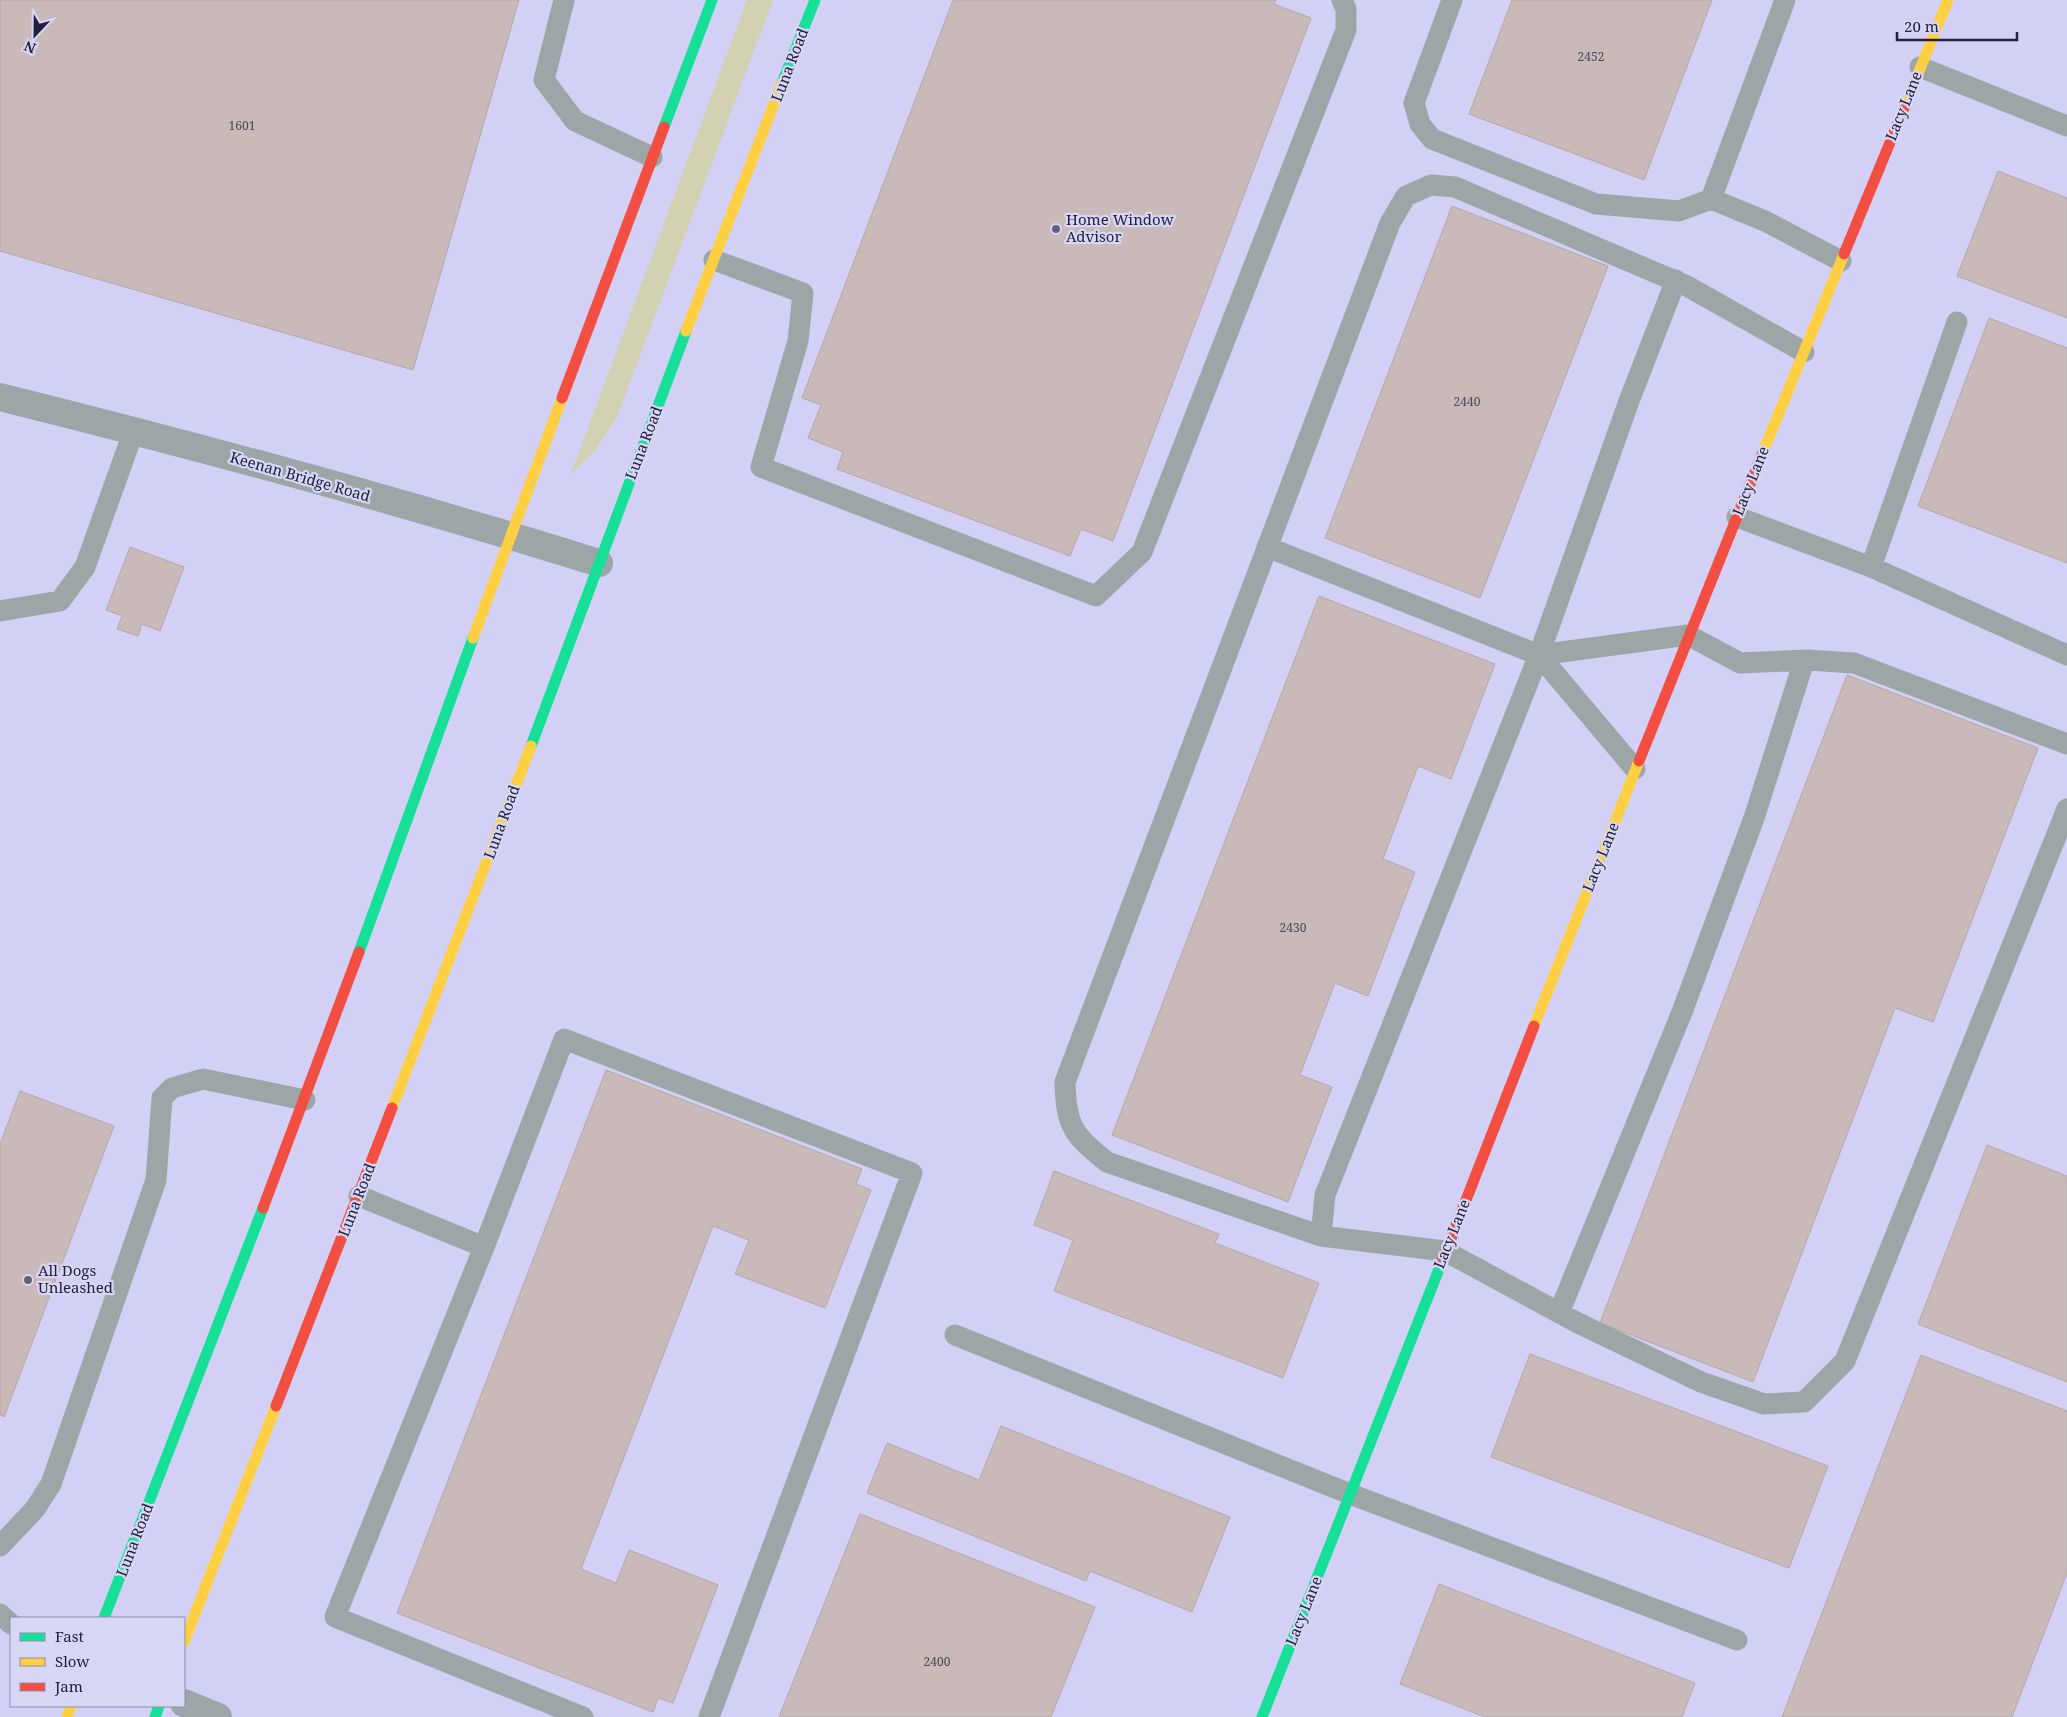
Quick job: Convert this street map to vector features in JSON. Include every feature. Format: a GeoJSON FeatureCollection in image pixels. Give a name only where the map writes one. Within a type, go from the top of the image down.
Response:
{"type":"FeatureCollection","features":[{"type":"Feature","properties":{"kind":"main road","name":"Luna Road"},"geometry":{"type":"LineString","coordinates":[[104,1617],[306,1100],[510,535],[712,0]]}},
{"type":"Feature","properties":{"kind":"main road","name":"Luna Road"},"geometry":{"type":"LineString","coordinates":[[185,1639],[359,1196],[714,260],[815,0]]}},
{"type":"Feature","properties":{"kind":"main road","name":"Lacy Lane"},"geometry":{"type":"LineString","coordinates":[[1262,1717],[1688,635],[1948,0]]}},
{"type":"Feature","properties":{"kind":"street","name":"Keenan Bridge Road"},"geometry":{"type":"LineString","coordinates":[[0,397],[134,430],[510,535],[599,563]]}},
{"type":"Feature","properties":{"kind":"street"},"geometry":{"type":"LineString","coordinates":[[185,1703],[218,1717]]}},
{"type":"Feature","properties":{"kind":"lane"},"geometry":{"type":"LineString","coordinates":[[564,0],[544,80],[575,121],[652,157]]}},
{"type":"Feature","properties":{"kind":"lane"},"geometry":{"type":"LineString","coordinates":[[714,260],[804,293],[798,341],[761,467],[1096,596],[1142,552],[1346,30],[1346,9],[1342,0]]}},
{"type":"Feature","properties":{"kind":"lane"},"geometry":{"type":"LineString","coordinates":[[1452,0],[1414,103],[1420,124],[1432,139],[1596,204],[1679,211],[1711,199],[1765,221],[1841,261]]}},
{"type":"Feature","properties":{"kind":"lane"},"geometry":{"type":"LineString","coordinates":[[1711,199],[1785,0]]}},
{"type":"Feature","properties":{"kind":"lane"},"geometry":{"type":"LineString","coordinates":[[1920,67],[2067,126]]}},
{"type":"Feature","properties":{"kind":"lane"},"geometry":{"type":"LineString","coordinates":[[1804,352],[1676,280],[1455,187],[1431,185],[1406,196],[1390,223],[1065,1082],[1066,1113],[1080,1141],[1106,1162],[1322,1236],[1446,1251],[1559,1313],[1701,1382],[1764,1404],[1804,1402],[1846,1362],[2067,809]]}},
{"type":"Feature","properties":{"kind":"lane"},"geometry":{"type":"LineString","coordinates":[[1322,1236],[1325,1195],[1539,655],[1629,401],[1676,280]]}},
{"type":"Feature","properties":{"kind":"lane"},"geometry":{"type":"LineString","coordinates":[[1871,566],[1957,322]]}},
{"type":"Feature","properties":{"kind":"lane"},"geometry":{"type":"LineString","coordinates":[[0,611],[60,601],[85,568],[134,430]]}},
{"type":"Feature","properties":{"kind":"lane"},"geometry":{"type":"LineString","coordinates":[[1737,517],[1871,566],[2067,655]]}},
{"type":"Feature","properties":{"kind":"lane"},"geometry":{"type":"LineString","coordinates":[[1268,548],[1539,655],[1635,769]]}},
{"type":"Feature","properties":{"kind":"lane"},"geometry":{"type":"LineString","coordinates":[[1539,655],[1688,635],[1740,663],[1804,661],[1854,663],[2067,744]]}},
{"type":"Feature","properties":{"kind":"lane"},"geometry":{"type":"LineString","coordinates":[[1559,1313],[1696,975],[1754,818],[1804,661]]}},
{"type":"Feature","properties":{"kind":"lane"},"geometry":{"type":"LineString","coordinates":[[583,1717],[335,1618],[484,1247],[564,1039],[912,1173],[709,1717]]}},
{"type":"Feature","properties":{"kind":"lane"},"geometry":{"type":"LineString","coordinates":[[0,1546],[34,1509],[51,1484],[156,1180],[162,1098],[172,1088],[203,1080],[306,1100]]}},
{"type":"Feature","properties":{"kind":"lane"},"geometry":{"type":"LineString","coordinates":[[359,1196],[484,1247]]}},
{"type":"Feature","properties":{"kind":"lane"},"geometry":{"type":"LineString","coordinates":[[955,1335],[1350,1494],[1737,1640]]}},
{"type":"Feature","properties":{"kind":"lane"},"geometry":{"type":"LineString","coordinates":[[0,1614],[10,1623]]}},
{"type":"Feature","properties":{"kind":"shaded area"},"geometry":{"type":"Polygon","coordinates":[[[0,0],[2067,0],[2067,1717],[0,1717],[0,0]]]}},
{"type":"Feature","properties":{"kind":"green space"},"geometry":{"type":"Polygon","coordinates":[[[747,0],[773,0],[617,417],[594,452],[571,474],[747,0]]]}},
{"type":"Feature","properties":{"kind":"building"},"geometry":{"type":"Polygon","coordinates":[[[0,0],[519,0],[413,370],[0,251],[0,0]]]}},
{"type":"Feature","properties":{"kind":"building"},"geometry":{"type":"Polygon","coordinates":[[[953,0],[1276,0],[1274,4],[1311,18],[1113,541],[1081,529],[1070,556],[837,469],[843,452],[808,438],[821,405],[802,398],[953,0]]]}},
{"type":"Feature","properties":{"kind":"building"},"geometry":{"type":"Polygon","coordinates":[[[1512,0],[1712,0],[1644,180],[1469,114],[1512,0]]]}},
{"type":"Feature","properties":{"kind":"building"},"geometry":{"type":"Polygon","coordinates":[[[1998,171],[2067,198],[2067,318],[1957,276],[1998,171]]]}},
{"type":"Feature","properties":{"kind":"building"},"geometry":{"type":"Polygon","coordinates":[[[1452,206],[1608,266],[1480,598],[1325,538],[1452,206]]]}},
{"type":"Feature","properties":{"kind":"building"},"geometry":{"type":"Polygon","coordinates":[[[1989,318],[2067,348],[2067,563],[1918,506],[1989,318]]]}},
{"type":"Feature","properties":{"kind":"building"},"geometry":{"type":"Polygon","coordinates":[[[130,547],[184,567],[160,631],[142,624],[138,636],[117,629],[122,616],[106,610],[130,547]]]}},
{"type":"Feature","properties":{"kind":"building"},"geometry":{"type":"Polygon","coordinates":[[[1319,596],[1495,664],[1451,779],[1418,766],[1383,859],[1415,872],[1368,996],[1335,983],[1300,1075],[1332,1087],[1288,1202],[1112,1135],[1319,596]]]}},
{"type":"Feature","properties":{"kind":"building"},"geometry":{"type":"Polygon","coordinates":[[[1847,675],[2038,748],[1933,1022],[1895,1008],[1753,1382],[1600,1323],[1847,675]]]}},
{"type":"Feature","properties":{"kind":"building"},"geometry":{"type":"Polygon","coordinates":[[[606,1070],[862,1169],[856,1184],[871,1190],[825,1308],[735,1274],[749,1240],[713,1226],[581,1569],[616,1583],[629,1550],[718,1585],[673,1703],[658,1698],[653,1712],[397,1613],[606,1070]]]}},
{"type":"Feature","properties":{"kind":"building","name":"All Dogs Unleashed"},"geometry":{"type":"Polygon","coordinates":[[[20,1091],[114,1126],[4,1417],[0,1415],[0,1144],[20,1091]]]}},
{"type":"Feature","properties":{"kind":"building"},"geometry":{"type":"Polygon","coordinates":[[[1987,1145],[2067,1176],[2067,1382],[1918,1324],[1987,1145]]]}},
{"type":"Feature","properties":{"kind":"building"},"geometry":{"type":"Polygon","coordinates":[[[1054,1171],[1219,1234],[1215,1243],[1319,1283],[1283,1378],[1054,1291],[1073,1240],[1034,1225],[1054,1171]]]}},
{"type":"Feature","properties":{"kind":"building"},"geometry":{"type":"Polygon","coordinates":[[[1530,1354],[1828,1466],[1789,1568],[1491,1457],[1530,1354]]]}},
{"type":"Feature","properties":{"kind":"building"},"geometry":{"type":"Polygon","coordinates":[[[1921,1355],[2067,1411],[2067,1573],[2012,1717],[1782,1717],[1921,1355]]]}},
{"type":"Feature","properties":{"kind":"building"},"geometry":{"type":"Polygon","coordinates":[[[1001,1426],[1230,1517],[1192,1612],[1090,1571],[1086,1581],[867,1493],[887,1443],[979,1480],[1001,1426]]]}},
{"type":"Feature","properties":{"kind":"building"},"geometry":{"type":"Polygon","coordinates":[[[860,1514],[1095,1607],[1051,1717],[779,1717],[860,1514]]]}},
{"type":"Feature","properties":{"kind":"building"},"geometry":{"type":"Polygon","coordinates":[[[1439,1584],[1695,1683],[1682,1717],[1485,1717],[1400,1684],[1439,1584]]]}},
{"type":"Feature","properties":{"kind":"traffic: fast"},"geometry":{"type":"LineString","coordinates":[[664,127],[712,0]]}},
{"type":"Feature","properties":{"kind":"traffic: fast"},"geometry":{"type":"LineString","coordinates":[[782,83],[815,0]]}},
{"type":"Feature","properties":{"kind":"traffic: fast"},"geometry":{"type":"LineString","coordinates":[[531,746],[686,331]]}},
{"type":"Feature","properties":{"kind":"traffic: fast"},"geometry":{"type":"LineString","coordinates":[[359,952],[473,638]]}},
{"type":"Feature","properties":{"kind":"traffic: fast"},"geometry":{"type":"LineString","coordinates":[[104,1617],[263,1208]]}},
{"type":"Feature","properties":{"kind":"traffic: fast"},"geometry":{"type":"LineString","coordinates":[[1262,1717],[1443,1259]]}},
{"type":"Feature","properties":{"kind":"traffic: fast"},"geometry":{"type":"LineString","coordinates":[[155,1717],[159,1707]]}},
{"type":"Feature","properties":{"kind":"traffic: slow"},"geometry":{"type":"LineString","coordinates":[[1905,106],[1948,0]]}},
{"type":"Feature","properties":{"kind":"traffic: slow"},"geometry":{"type":"LineString","coordinates":[[686,331],[782,83]]}},
{"type":"Feature","properties":{"kind":"traffic: slow"},"geometry":{"type":"LineString","coordinates":[[1763,452],[1844,254]]}},
{"type":"Feature","properties":{"kind":"traffic: slow"},"geometry":{"type":"LineString","coordinates":[[473,638],[562,398]]}},
{"type":"Feature","properties":{"kind":"traffic: slow"},"geometry":{"type":"LineString","coordinates":[[392,1108],[531,746]]}},
{"type":"Feature","properties":{"kind":"traffic: slow"},"geometry":{"type":"LineString","coordinates":[[1534,1026],[1639,761]]}},
{"type":"Feature","properties":{"kind":"traffic: slow"},"geometry":{"type":"LineString","coordinates":[[185,1639],[276,1406]]}},
{"type":"Feature","properties":{"kind":"traffic: slow"},"geometry":{"type":"LineString","coordinates":[[67,1717],[71,1707]]}},
{"type":"Feature","properties":{"kind":"traffic: jam"},"geometry":{"type":"LineString","coordinates":[[1844,254],[1905,106]]}},
{"type":"Feature","properties":{"kind":"traffic: jam"},"geometry":{"type":"LineString","coordinates":[[562,398],[664,127]]}},
{"type":"Feature","properties":{"kind":"traffic: jam"},"geometry":{"type":"LineString","coordinates":[[1639,761],[1763,452]]}},
{"type":"Feature","properties":{"kind":"traffic: jam"},"geometry":{"type":"LineString","coordinates":[[263,1208],[359,952]]}},
{"type":"Feature","properties":{"kind":"traffic: jam"},"geometry":{"type":"LineString","coordinates":[[1443,1259],[1534,1026]]}},
{"type":"Feature","properties":{"kind":"traffic: jam"},"geometry":{"type":"LineString","coordinates":[[276,1406],[392,1108]]}},
{"type":"Feature","properties":{"kind":"place","name":"Home Window Advisor"},"geometry":{"type":"Point","coordinates":[1056,229]}},
{"type":"Feature","properties":{"kind":"place","name":"All Dogs Unleashed"},"geometry":{"type":"Point","coordinates":[28,1280]}}]}
